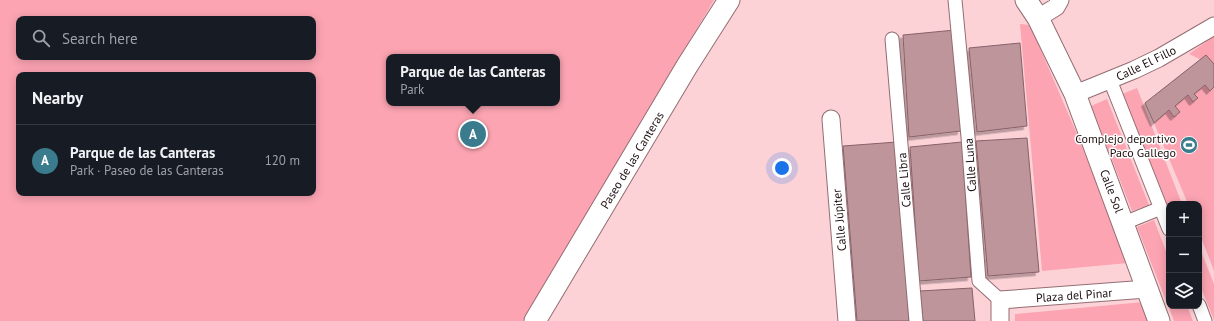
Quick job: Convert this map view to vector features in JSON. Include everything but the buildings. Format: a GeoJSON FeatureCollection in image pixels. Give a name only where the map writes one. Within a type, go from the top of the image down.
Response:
{"type":"FeatureCollection","features":[{"type":"Feature","properties":{"kind":"street","name":"Paseo de las Canteras"},"geometry":{"type":"LineString","coordinates":[[535,321],[687,66],[729,0]]}},
{"type":"Feature","properties":{"kind":"street","name":"Calle Luna"},"geometry":{"type":"LineString","coordinates":[[955,0],[968,137],[979,281],[1000,300]]}},
{"type":"Feature","properties":{"kind":"street","name":"Calle Sol"},"geometry":{"type":"LineString","coordinates":[[1026,0],[1038,18],[1075,94],[1159,321]]}},
{"type":"Feature","properties":{"kind":"street"},"geometry":{"type":"LineString","coordinates":[[1038,18],[1056,7],[1060,0]]}},
{"type":"Feature","properties":{"kind":"street","name":"Calle El Fillo"},"geometry":{"type":"LineString","coordinates":[[1075,94],[1159,58],[1214,26]]}},
{"type":"Feature","properties":{"kind":"street","name":"Calle Libra"},"geometry":{"type":"LineString","coordinates":[[892,39],[916,321]]}},
{"type":"Feature","properties":{"kind":"street"},"geometry":{"type":"LineString","coordinates":[[1110,80],[1166,221]]}},
{"type":"Feature","properties":{"kind":"street","name":"Calle Júpiter"},"geometry":{"type":"LineString","coordinates":[[831,119],[847,321]]}},
{"type":"Feature","properties":{"kind":"street"},"geometry":{"type":"LineString","coordinates":[[1124,223],[1161,208]]}},
{"type":"Feature","properties":{"kind":"street","name":"Plaza del Pinar"},"geometry":{"type":"LineString","coordinates":[[1000,300],[1147,289]]}},
{"type":"Feature","properties":{"kind":"street"},"geometry":{"type":"LineString","coordinates":[[1000,300],[1000,321]]}},
{"type":"Feature","properties":{"kind":"street"},"geometry":{"type":"LineString","coordinates":[[1200,309],[1205,321]]}},
{"type":"Feature","properties":{"kind":"shaded area"},"geometry":{"type":"Polygon","coordinates":[[[0,0],[714,0],[523,321],[0,321],[0,0]]]}},
{"type":"Feature","properties":{"kind":"shaded area"},"geometry":{"type":"Polygon","coordinates":[[[1020,24],[1030,25],[1077,134],[1128,263],[1042,271],[1020,24]]]}},
{"type":"Feature","properties":{"kind":"shaded area","name":"Complejo deportivo Paco Gallego"},"geometry":{"type":"Polygon","coordinates":[[[1214,36],[1214,271],[1202,240],[1202,201],[1187,201],[1154,123],[1204,61],[1189,54],[1214,36]]]}},
{"type":"Feature","properties":{"kind":"shaded area"},"geometry":{"type":"Polygon","coordinates":[[[1137,88],[1181,201],[1166,202],[1122,94],[1137,88]]]}},
{"type":"Feature","properties":{"kind":"shaded area"},"geometry":{"type":"Polygon","coordinates":[[[1107,99],[1149,205],[1132,211],[1091,106],[1107,99]]]}},
{"type":"Feature","properties":{"kind":"shaded area"},"geometry":{"type":"Polygon","coordinates":[[[1154,220],[1166,251],[1166,301],[1137,227],[1154,220]]]}},
{"type":"Feature","properties":{"kind":"shaded area"},"geometry":{"type":"Polygon","coordinates":[[[1202,254],[1214,284],[1214,320],[1202,290],[1202,254]]]}},
{"type":"Feature","properties":{"kind":"shaded area"},"geometry":{"type":"Polygon","coordinates":[[[1143,302],[1149,321],[1015,321],[1015,314],[1143,302]]]}},
{"type":"Feature","properties":{"kind":"shaded area"},"geometry":{"type":"Polygon","coordinates":[[[1169,309],[1188,309],[1193,321],[1174,321],[1169,309]]]}},
{"type":"Feature","properties":{"kind":"place","name":"Parque de las Canteras"},"geometry":{"type":"Point","coordinates":[473,134]}},
{"type":"Feature","properties":{"kind":"place","name":"Complejo deportivo Paco Gallego"},"geometry":{"type":"Point","coordinates":[1189,145]}}]}
